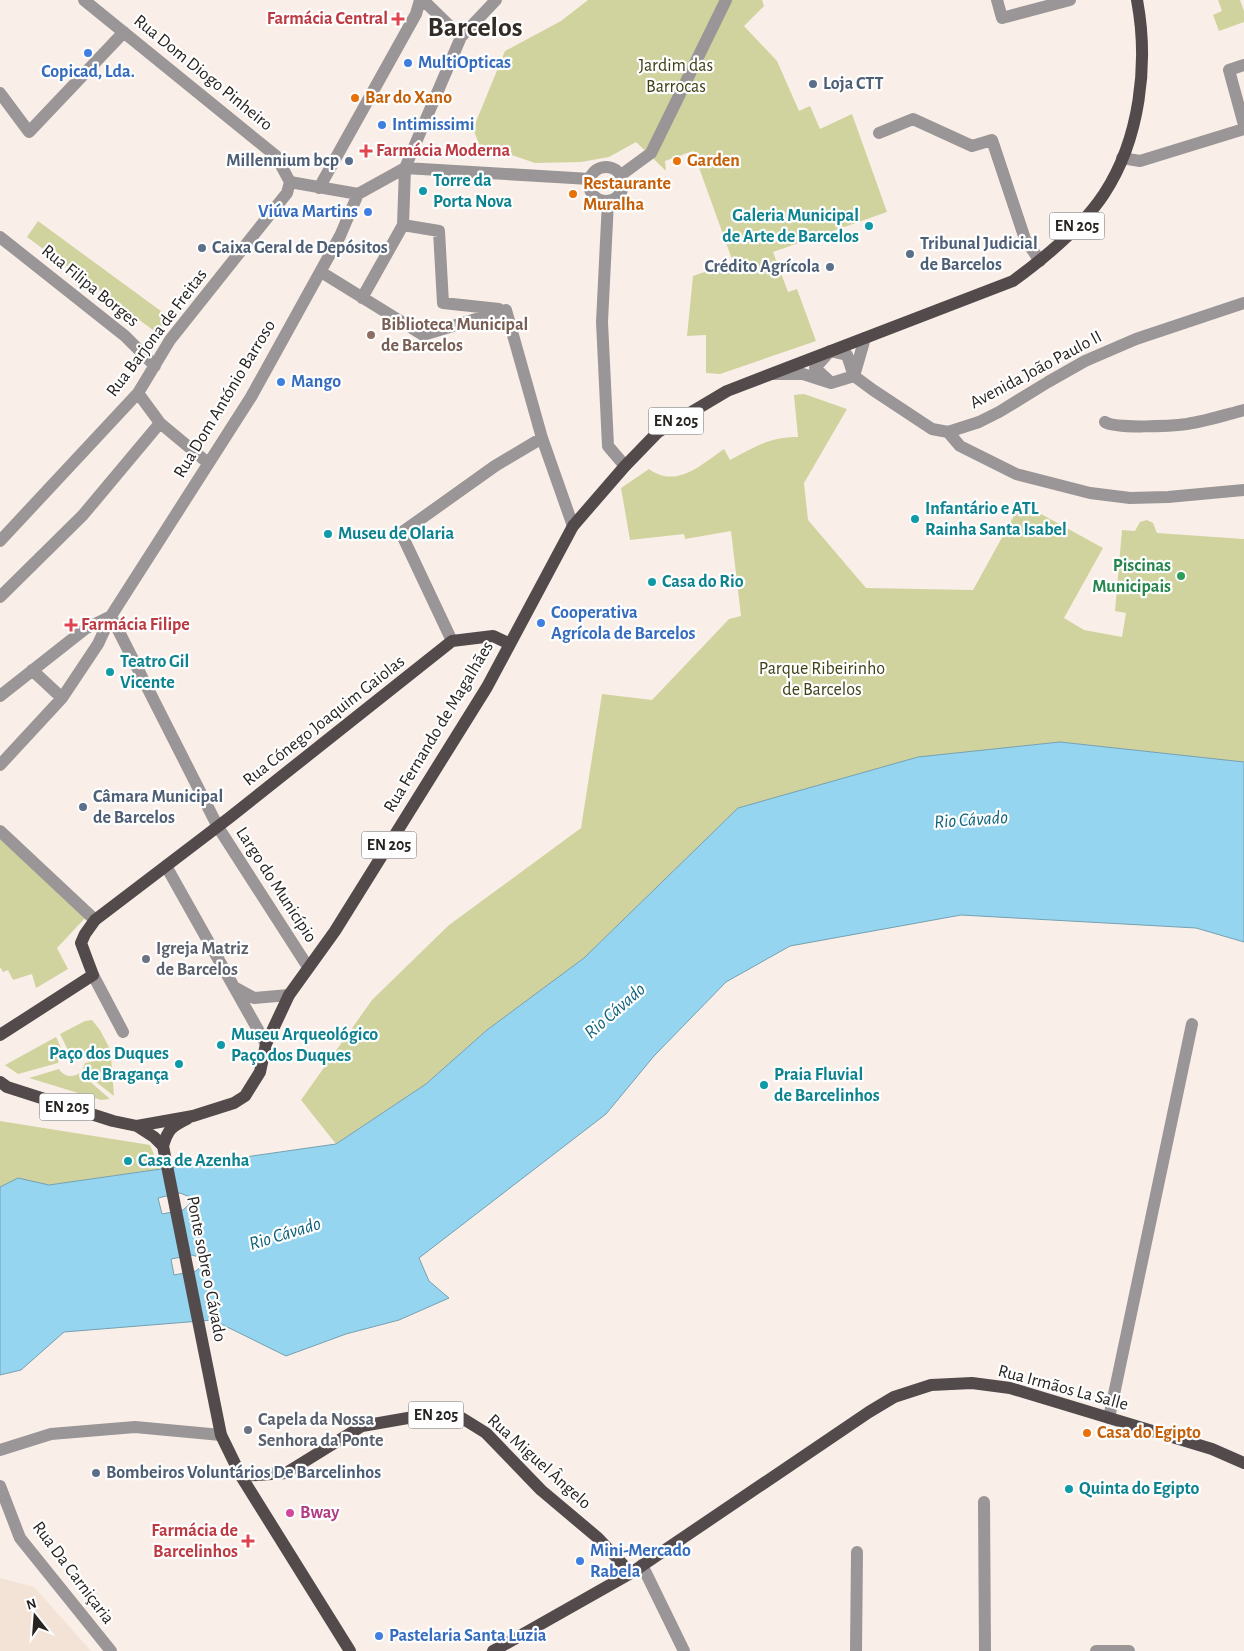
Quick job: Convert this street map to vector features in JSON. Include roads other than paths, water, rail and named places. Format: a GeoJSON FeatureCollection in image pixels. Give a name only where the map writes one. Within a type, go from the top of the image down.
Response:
{"type":"FeatureCollection","features":[{"type":"Feature","properties":{"kind":"main road","name":"EN 205"},"geometry":{"type":"LineString","coordinates":[[625,466],[658,432],[727,391],[1013,280],[1040,261],[1079,223],[1103,195],[1122,158],[1133,128],[1142,65],[1142,26],[1137,0]]}},
{"type":"Feature","properties":{"kind":"main road","name":"Rua Fernando de Magalhães"},"geometry":{"type":"LineString","coordinates":[[0,1082],[7,1087],[112,1121],[137,1126],[193,1116],[234,1103],[245,1096],[260,1072],[266,1044],[289,995],[335,930],[487,686],[573,526],[600,492],[625,466]]}},
{"type":"Feature","properties":{"kind":"main road"},"geometry":{"type":"LineString","coordinates":[[452,641],[493,636],[510,644]]}},
{"type":"Feature","properties":{"kind":"main road","name":"Rua Cónego Joaquim Gaiolas"},"geometry":{"type":"LineString","coordinates":[[218,827],[452,641]]}},
{"type":"Feature","properties":{"kind":"main road","name":"Largo do Município"},"geometry":{"type":"LineString","coordinates":[[95,920],[218,827]]}},
{"type":"Feature","properties":{"kind":"main road"},"geometry":{"type":"LineString","coordinates":[[0,1035],[93,975],[81,944],[85,934],[95,920]]}},
{"type":"Feature","properties":{"kind":"main road","name":"EN 205"},"geometry":{"type":"LineString","coordinates":[[164,1150],[167,1133],[174,1126],[193,1116]]}},
{"type":"Feature","properties":{"kind":"main road","name":"EN 205"},"geometry":{"type":"LineString","coordinates":[[137,1126],[154,1137],[164,1150]]}},
{"type":"Feature","properties":{"kind":"main road","name":"Ponte sobre o Cávado"},"geometry":{"type":"LineString","coordinates":[[164,1150],[221,1435],[242,1476],[350,1651]]}},
{"type":"Feature","properties":{"kind":"main road","name":"Rua Irmãos La Salle"},"geometry":{"type":"LineString","coordinates":[[493,1651],[631,1573],[869,1412],[894,1397],[931,1385],[972,1383],[1010,1388],[1212,1449],[1244,1463]]}},
{"type":"Feature","properties":{"kind":"main road","name":"Rua Miguel Ângelo"},"geometry":{"type":"LineString","coordinates":[[242,1476],[286,1473],[362,1426],[425,1415],[456,1415],[486,1433],[541,1490],[598,1538],[631,1573]]}},
{"type":"Feature","properties":{"kind":"street","name":"Rua Dom Diogo Pinheiro"},"geometry":{"type":"LineString","coordinates":[[84,0],[276,156],[290,182]]}},
{"type":"Feature","properties":{"kind":"street"},"geometry":{"type":"LineString","coordinates":[[319,188],[422,0],[461,37]]}},
{"type":"Feature","properties":{"kind":"street"},"geometry":{"type":"LineString","coordinates":[[362,298],[403,225],[405,168],[461,37],[496,0]]}},
{"type":"Feature","properties":{"kind":"street"},"geometry":{"type":"LineString","coordinates":[[621,175],[651,153],[726,0]]}},
{"type":"Feature","properties":{"kind":"street"},"geometry":{"type":"LineString","coordinates":[[997,0],[1002,18],[1070,0]]}},
{"type":"Feature","properties":{"kind":"street"},"geometry":{"type":"LineString","coordinates":[[0,93],[29,132],[124,32]]}},
{"type":"Feature","properties":{"kind":"street"},"geometry":{"type":"LineString","coordinates":[[1244,65],[1229,70],[1244,125]]}},
{"type":"Feature","properties":{"kind":"street"},"geometry":{"type":"LineString","coordinates":[[878,132],[913,119],[972,146],[992,140],[1024,239],[1040,261]]}},
{"type":"Feature","properties":{"kind":"street"},"geometry":{"type":"LineString","coordinates":[[1122,158],[1140,160],[1244,129]]}},
{"type":"Feature","properties":{"kind":"street"},"geometry":{"type":"LineString","coordinates":[[604,167],[611,167],[621,175],[623,180],[622,192],[618,196],[608,201],[601,200],[591,192],[589,186],[593,173],[604,167]]}},
{"type":"Feature","properties":{"kind":"street"},"geometry":{"type":"LineString","coordinates":[[290,182],[358,194],[405,168],[590,179]]}},
{"type":"Feature","properties":{"kind":"street","name":"Rua Barjona de Freitas"},"geometry":{"type":"LineString","coordinates":[[0,541],[138,392],[170,340],[287,193],[290,182]]}},
{"type":"Feature","properties":{"kind":"street","name":"Rua Dom António Barroso"},"geometry":{"type":"LineString","coordinates":[[0,765],[62,698],[98,644],[111,616],[251,397],[340,236],[358,194]]}},
{"type":"Feature","properties":{"kind":"street"},"geometry":{"type":"LineString","coordinates":[[608,201],[602,322],[608,446],[625,466]]}},
{"type":"Feature","properties":{"kind":"street"},"geometry":{"type":"LineString","coordinates":[[403,225],[439,231],[444,303],[505,310]]}},
{"type":"Feature","properties":{"kind":"street","name":"Rua Filipa Borges"},"geometry":{"type":"LineString","coordinates":[[0,236],[125,336],[155,366]]}},
{"type":"Feature","properties":{"kind":"street"},"geometry":{"type":"LineString","coordinates":[[321,272],[423,335],[505,310]]}},
{"type":"Feature","properties":{"kind":"street","name":"Avenida João Paulo II"},"geometry":{"type":"LineString","coordinates":[[948,432],[979,422],[1085,361],[1128,342],[1244,303]]}},
{"type":"Feature","properties":{"kind":"street"},"geometry":{"type":"LineString","coordinates":[[505,310],[542,438],[573,526]]}},
{"type":"Feature","properties":{"kind":"street"},"geometry":{"type":"LineString","coordinates":[[854,376],[865,338]]}},
{"type":"Feature","properties":{"kind":"street"},"geometry":{"type":"LineString","coordinates":[[831,383],[815,368],[830,351],[847,354],[854,376],[873,390],[932,429],[948,432],[960,446],[1016,474],[1090,493],[1130,498],[1168,497],[1244,490]]}},
{"type":"Feature","properties":{"kind":"street"},"geometry":{"type":"LineString","coordinates":[[770,374],[803,374],[831,383],[854,376]]}},
{"type":"Feature","properties":{"kind":"street"},"geometry":{"type":"LineString","coordinates":[[138,392],[160,423],[208,463]]}},
{"type":"Feature","properties":{"kind":"street"},"geometry":{"type":"LineString","coordinates":[[1105,422],[1109,425],[1120,427],[1185,424],[1244,410]]}},
{"type":"Feature","properties":{"kind":"street"},"geometry":{"type":"LineString","coordinates":[[0,597],[83,515],[160,423]]}},
{"type":"Feature","properties":{"kind":"street"},"geometry":{"type":"LineString","coordinates":[[452,641],[401,533],[495,466],[542,438]]}},
{"type":"Feature","properties":{"kind":"street"},"geometry":{"type":"LineString","coordinates":[[0,696],[85,629],[111,616],[218,827]]}},
{"type":"Feature","properties":{"kind":"street"},"geometry":{"type":"LineString","coordinates":[[32,670],[62,698]]}},
{"type":"Feature","properties":{"kind":"street","name":"Largo do Município"},"geometry":{"type":"LineString","coordinates":[[218,827],[308,967]]}},
{"type":"Feature","properties":{"kind":"street"},"geometry":{"type":"LineString","coordinates":[[0,831],[95,920]]}},
{"type":"Feature","properties":{"kind":"street"},"geometry":{"type":"LineString","coordinates":[[166,866],[266,1044]]}},
{"type":"Feature","properties":{"kind":"street"},"geometry":{"type":"LineString","coordinates":[[93,975],[123,1032]]}},
{"type":"Feature","properties":{"kind":"street"},"geometry":{"type":"LineString","coordinates":[[234,987],[254,998],[289,995]]}},
{"type":"Feature","properties":{"kind":"street"},"geometry":{"type":"LineString","coordinates":[[1108,1418],[1192,1024]]}},
{"type":"Feature","properties":{"kind":"street"},"geometry":{"type":"LineString","coordinates":[[0,1450],[51,1434],[135,1427],[221,1435]]}},
{"type":"Feature","properties":{"kind":"street","name":"Rua Da Carniçaria"},"geometry":{"type":"LineString","coordinates":[[0,1486],[20,1538],[110,1651]]}},
{"type":"Feature","properties":{"kind":"street"},"geometry":{"type":"LineString","coordinates":[[984,1502],[985,1651]]}},
{"type":"Feature","properties":{"kind":"street"},"geometry":{"type":"LineString","coordinates":[[856,1651],[857,1552]]}},
{"type":"Feature","properties":{"kind":"street"},"geometry":{"type":"LineString","coordinates":[[642,1565],[684,1651]]}},
{"type":"Feature","properties":{"kind":"street"},"geometry":{"type":"LineString","coordinates":[[1096,1651],[1130,1651]]}},
{"type":"Feature","properties":{"kind":"water","name":"Rio Cávado"},"geometry":{"type":"Polygon","coordinates":[[[1060,742],[1244,762],[1244,942],[1196,928],[961,915],[790,946],[726,982],[654,1056],[606,1114],[419,1258],[429,1281],[449,1298],[399,1320],[346,1334],[286,1356],[213,1320],[64,1332],[21,1370],[0,1375],[0,1187],[18,1178],[49,1185],[336,1144],[426,1084],[487,1030],[584,958],[738,808],[918,757],[1060,742]],[[180,1193],[158,1198],[162,1214],[183,1210],[195,1199],[180,1193]],[[192,1255],[171,1259],[174,1275],[196,1271],[208,1260],[192,1255]]]}},
{"type":"Feature","properties":{"kind":"place","name":"Farmácia Central"},"geometry":{"type":"Point","coordinates":[398,19]}},
{"type":"Feature","properties":{"kind":"place","name":"Copicad, Lda."},"geometry":{"type":"Point","coordinates":[88,53]}},
{"type":"Feature","properties":{"kind":"place","name":"MultiOpticas"},"geometry":{"type":"Point","coordinates":[408,63]}},
{"type":"Feature","properties":{"kind":"place","name":"Loja CTT"},"geometry":{"type":"Point","coordinates":[813,84]}},
{"type":"Feature","properties":{"kind":"place","name":"Bar do Xano"},"geometry":{"type":"Point","coordinates":[355,98]}},
{"type":"Feature","properties":{"kind":"place","name":"Intimissimi"},"geometry":{"type":"Point","coordinates":[382,125]}},
{"type":"Feature","properties":{"kind":"place","name":"Farmácia Moderna"},"geometry":{"type":"Point","coordinates":[366,151]}},
{"type":"Feature","properties":{"kind":"place","name":"Millennium bcp"},"geometry":{"type":"Point","coordinates":[349,161]}},
{"type":"Feature","properties":{"kind":"place","name":"Garden"},"geometry":{"type":"Point","coordinates":[677,161]}},
{"type":"Feature","properties":{"kind":"place","name":"Torre da Porta Nova"},"geometry":{"type":"Point","coordinates":[423,191]}},
{"type":"Feature","properties":{"kind":"place","name":"Restaurante Muralha"},"geometry":{"type":"Point","coordinates":[573,194]}},
{"type":"Feature","properties":{"kind":"place","name":"Viúva Martins"},"geometry":{"type":"Point","coordinates":[368,212]}},
{"type":"Feature","properties":{"kind":"place","name":"Galeria Municipal de Arte de Barcelos"},"geometry":{"type":"Point","coordinates":[869,226]}},
{"type":"Feature","properties":{"kind":"place","name":"Caixa Geral de Depósitos"},"geometry":{"type":"Point","coordinates":[202,248]}},
{"type":"Feature","properties":{"kind":"place","name":"Tribunal Judicial de Barcelos"},"geometry":{"type":"Point","coordinates":[910,254]}},
{"type":"Feature","properties":{"kind":"place","name":"Crédito Agrícola"},"geometry":{"type":"Point","coordinates":[830,267]}},
{"type":"Feature","properties":{"kind":"place","name":"Biblioteca Municipal de Barcelos"},"geometry":{"type":"Point","coordinates":[371,335]}},
{"type":"Feature","properties":{"kind":"place","name":"Mango"},"geometry":{"type":"Point","coordinates":[281,382]}},
{"type":"Feature","properties":{"kind":"place","name":"Infantário e ATL Rainha Santa Isabel"},"geometry":{"type":"Point","coordinates":[915,519]}},
{"type":"Feature","properties":{"kind":"place","name":"Museu de Olaria"},"geometry":{"type":"Point","coordinates":[328,534]}},
{"type":"Feature","properties":{"kind":"place","name":"Piscinas Municipais"},"geometry":{"type":"Point","coordinates":[1181,576]}},
{"type":"Feature","properties":{"kind":"place","name":"Casa do Rio"},"geometry":{"type":"Point","coordinates":[652,582]}},
{"type":"Feature","properties":{"kind":"place","name":"Cooperativa Agrícola de Barcelos"},"geometry":{"type":"Point","coordinates":[541,623]}},
{"type":"Feature","properties":{"kind":"place","name":"Farmácia Filipe"},"geometry":{"type":"Point","coordinates":[71,625]}},
{"type":"Feature","properties":{"kind":"place","name":"Teatro Gil Vicente"},"geometry":{"type":"Point","coordinates":[110,672]}},
{"type":"Feature","properties":{"kind":"place","name":"Câmara Municipal de Barcelos"},"geometry":{"type":"Point","coordinates":[83,807]}},
{"type":"Feature","properties":{"kind":"place","name":"Igreja Matriz de Barcelos"},"geometry":{"type":"Point","coordinates":[146,959]}},
{"type":"Feature","properties":{"kind":"place","name":"Museu Arqueológico Paço dos Duques"},"geometry":{"type":"Point","coordinates":[221,1045]}},
{"type":"Feature","properties":{"kind":"place","name":"Paço dos Duques de Bragança"},"geometry":{"type":"Point","coordinates":[179,1064]}},
{"type":"Feature","properties":{"kind":"place","name":"Praia Fluvial de Barcelinhos"},"geometry":{"type":"Point","coordinates":[764,1085]}},
{"type":"Feature","properties":{"kind":"place","name":"Casa de Azenha"},"geometry":{"type":"Point","coordinates":[128,1161]}},
{"type":"Feature","properties":{"kind":"place","name":"Capela da Nossa Senhora da Ponte"},"geometry":{"type":"Point","coordinates":[248,1430]}},
{"type":"Feature","properties":{"kind":"place","name":"Casa do Egipto"},"geometry":{"type":"Point","coordinates":[1087,1433]}},
{"type":"Feature","properties":{"kind":"place","name":"Bombeiros Voluntários De Barcelinhos"},"geometry":{"type":"Point","coordinates":[96,1473]}},
{"type":"Feature","properties":{"kind":"place","name":"Quinta do Egipto"},"geometry":{"type":"Point","coordinates":[1069,1489]}},
{"type":"Feature","properties":{"kind":"place","name":"Bway"},"geometry":{"type":"Point","coordinates":[290,1513]}},
{"type":"Feature","properties":{"kind":"place","name":"Farmácia de Barcelinhos"},"geometry":{"type":"Point","coordinates":[248,1541]}},
{"type":"Feature","properties":{"kind":"place","name":"Mini-Mercado Rabela"},"geometry":{"type":"Point","coordinates":[580,1561]}},
{"type":"Feature","properties":{"kind":"place","name":"Pastelaria Santa Luzia"},"geometry":{"type":"Point","coordinates":[379,1636]}},
{"type":"Feature","properties":{"kind":"district","name":"Barcelos"},"geometry":{"type":"Point","coordinates":[475,28]}},
{"type":"Feature","properties":{"kind":"park label","name":"Jardim das Barrocas"},"geometry":{"type":"Point","coordinates":[676,76]}},
{"type":"Feature","properties":{"kind":"park label","name":"Parque Ribeirinho de Barcelos"},"geometry":{"type":"Point","coordinates":[822,680]}}]}
